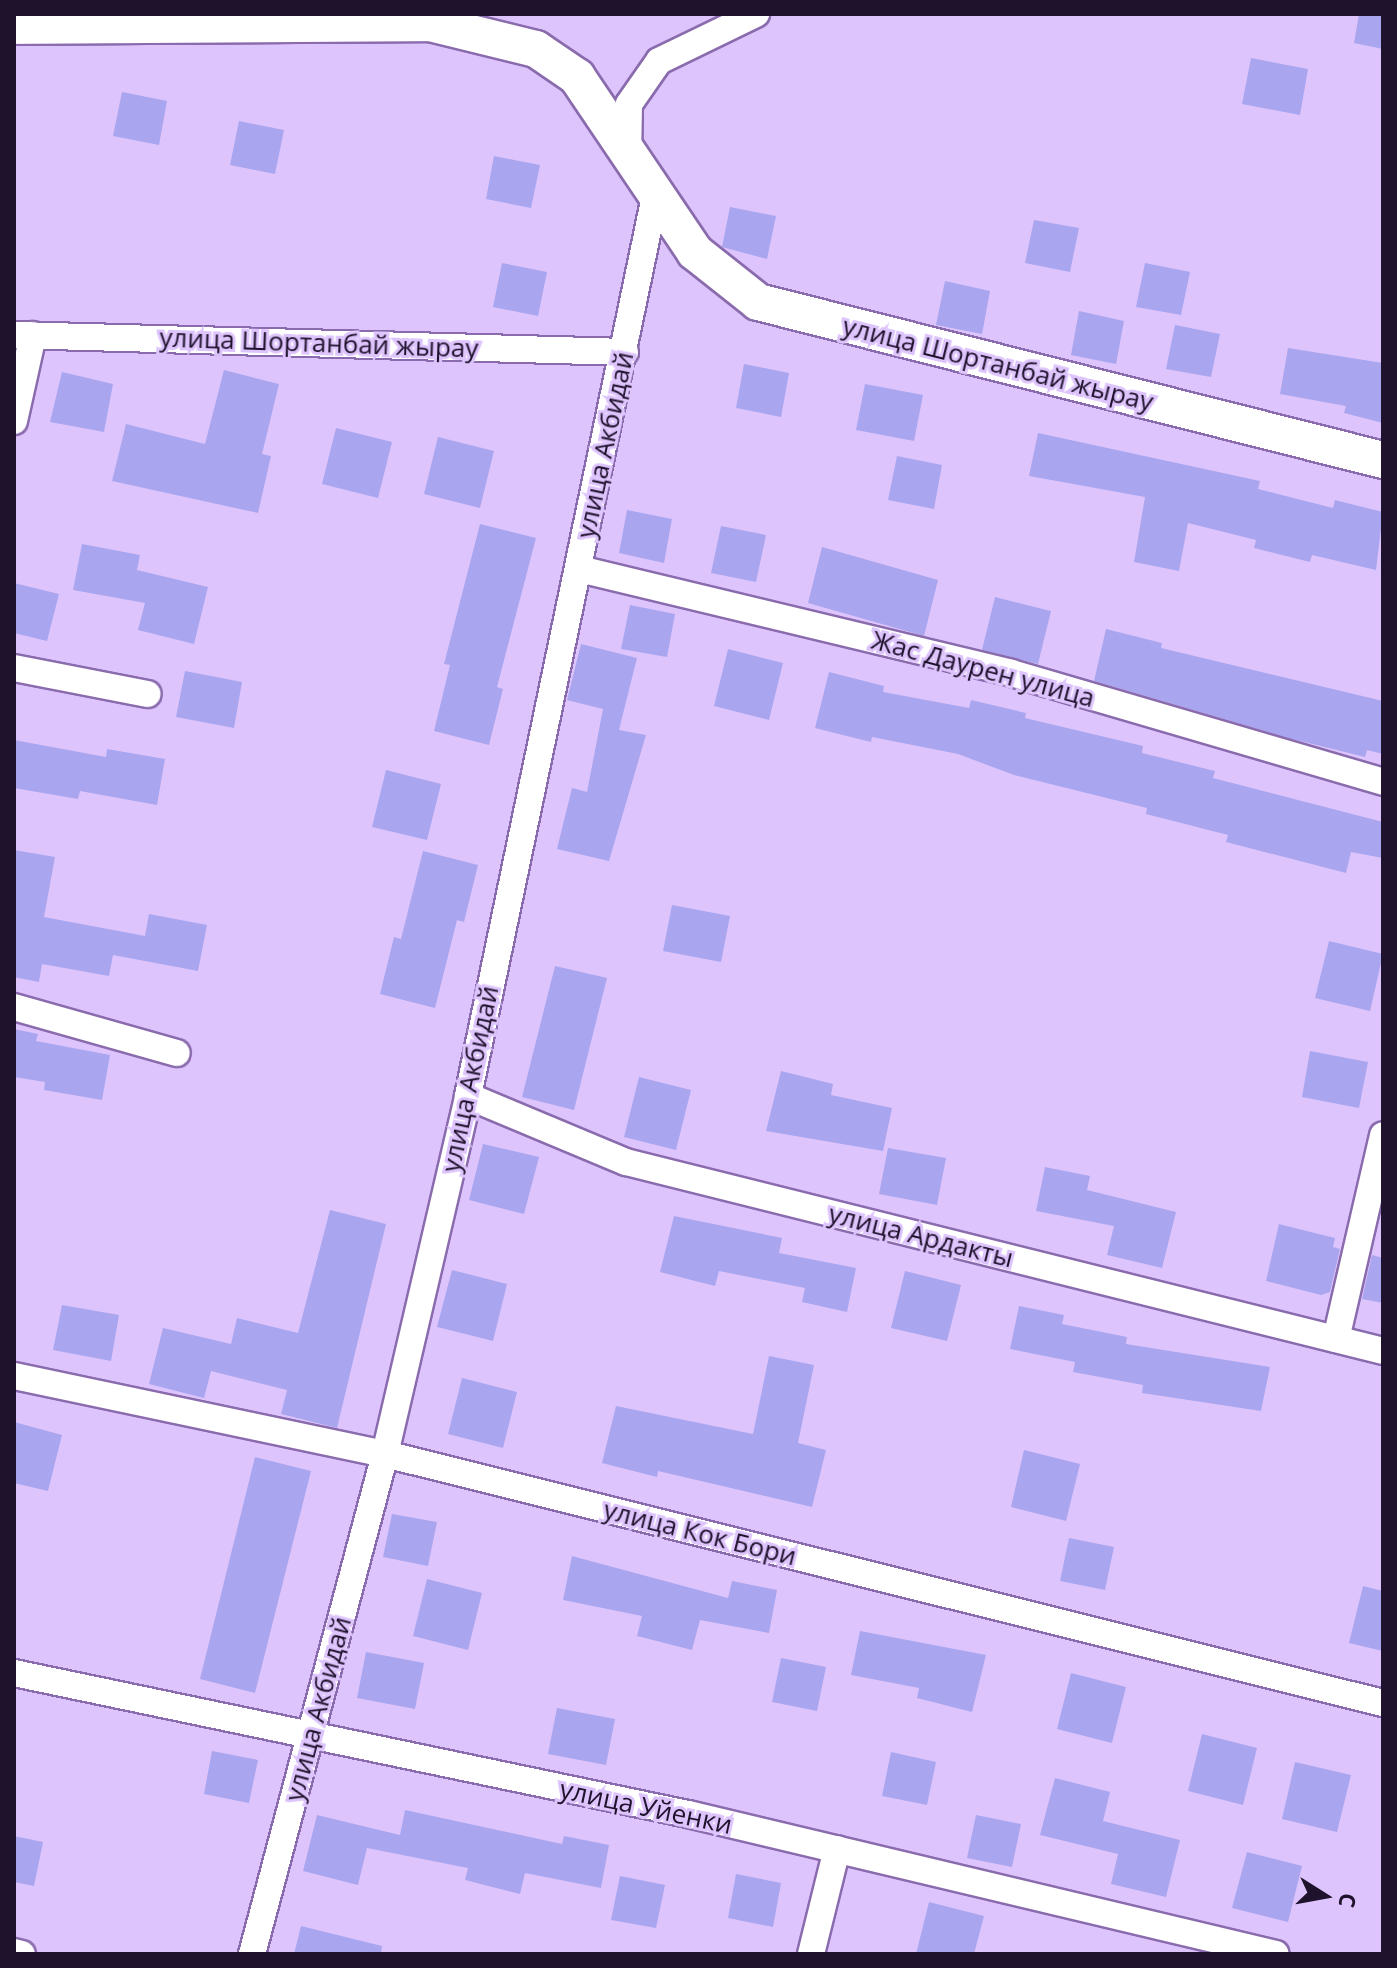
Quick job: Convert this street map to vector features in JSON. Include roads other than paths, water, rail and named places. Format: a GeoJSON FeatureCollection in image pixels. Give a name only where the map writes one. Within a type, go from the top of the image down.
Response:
{"type":"FeatureCollection","features":[{"type":"Feature","properties":{"kind":"street"},"geometry":{"type":"LineString","coordinates":[[628,157],[629,104],[659,61],[756,14]]}},
{"type":"Feature","properties":{"kind":"street","name":"улица Шортанбай жырау"},"geometry":{"type":"LineString","coordinates":[[14,26],[430,23],[536,49],[577,77],[628,157],[695,252],[758,302],[1383,460]]}},
{"type":"Feature","properties":{"kind":"street","name":"улица Акбидай"},"geometry":{"type":"LineString","coordinates":[[252,1954],[385,1454],[468,1096],[655,196]]}},
{"type":"Feature","properties":{"kind":"street"},"geometry":{"type":"LineString","coordinates":[[14,421],[23,335]]}},
{"type":"Feature","properties":{"kind":"street","name":"улица Шортанбай жырау"},"geometry":{"type":"LineString","coordinates":[[23,335],[625,352]]}},
{"type":"Feature","properties":{"kind":"street","name":"Жас Даурен улица"},"geometry":{"type":"LineString","coordinates":[[579,569],[1011,673],[1383,782]]}},
{"type":"Feature","properties":{"kind":"street"},"geometry":{"type":"LineString","coordinates":[[14,668],[148,694]]}},
{"type":"Feature","properties":{"kind":"street"},"geometry":{"type":"LineString","coordinates":[[14,1007],[177,1053]]}},
{"type":"Feature","properties":{"kind":"street","name":"улица Ардакты"},"geometry":{"type":"LineString","coordinates":[[468,1096],[626,1162],[1383,1351]]}},
{"type":"Feature","properties":{"kind":"street"},"geometry":{"type":"LineString","coordinates":[[1336,1339],[1383,1135]]}},
{"type":"Feature","properties":{"kind":"street","name":"улица Кок Бори"},"geometry":{"type":"LineString","coordinates":[[14,1376],[385,1454],[1383,1703]]}},
{"type":"Feature","properties":{"kind":"street","name":"улица Уйенки"},"geometry":{"type":"LineString","coordinates":[[14,1673],[311,1739],[837,1849],[1276,1954]]}},
{"type":"Feature","properties":{"kind":"street"},"geometry":{"type":"LineString","coordinates":[[811,1954],[837,1849]]}},
{"type":"Feature","properties":{"kind":"street"},"geometry":{"type":"LineString","coordinates":[[14,1952],[22,1954]]}}]}
